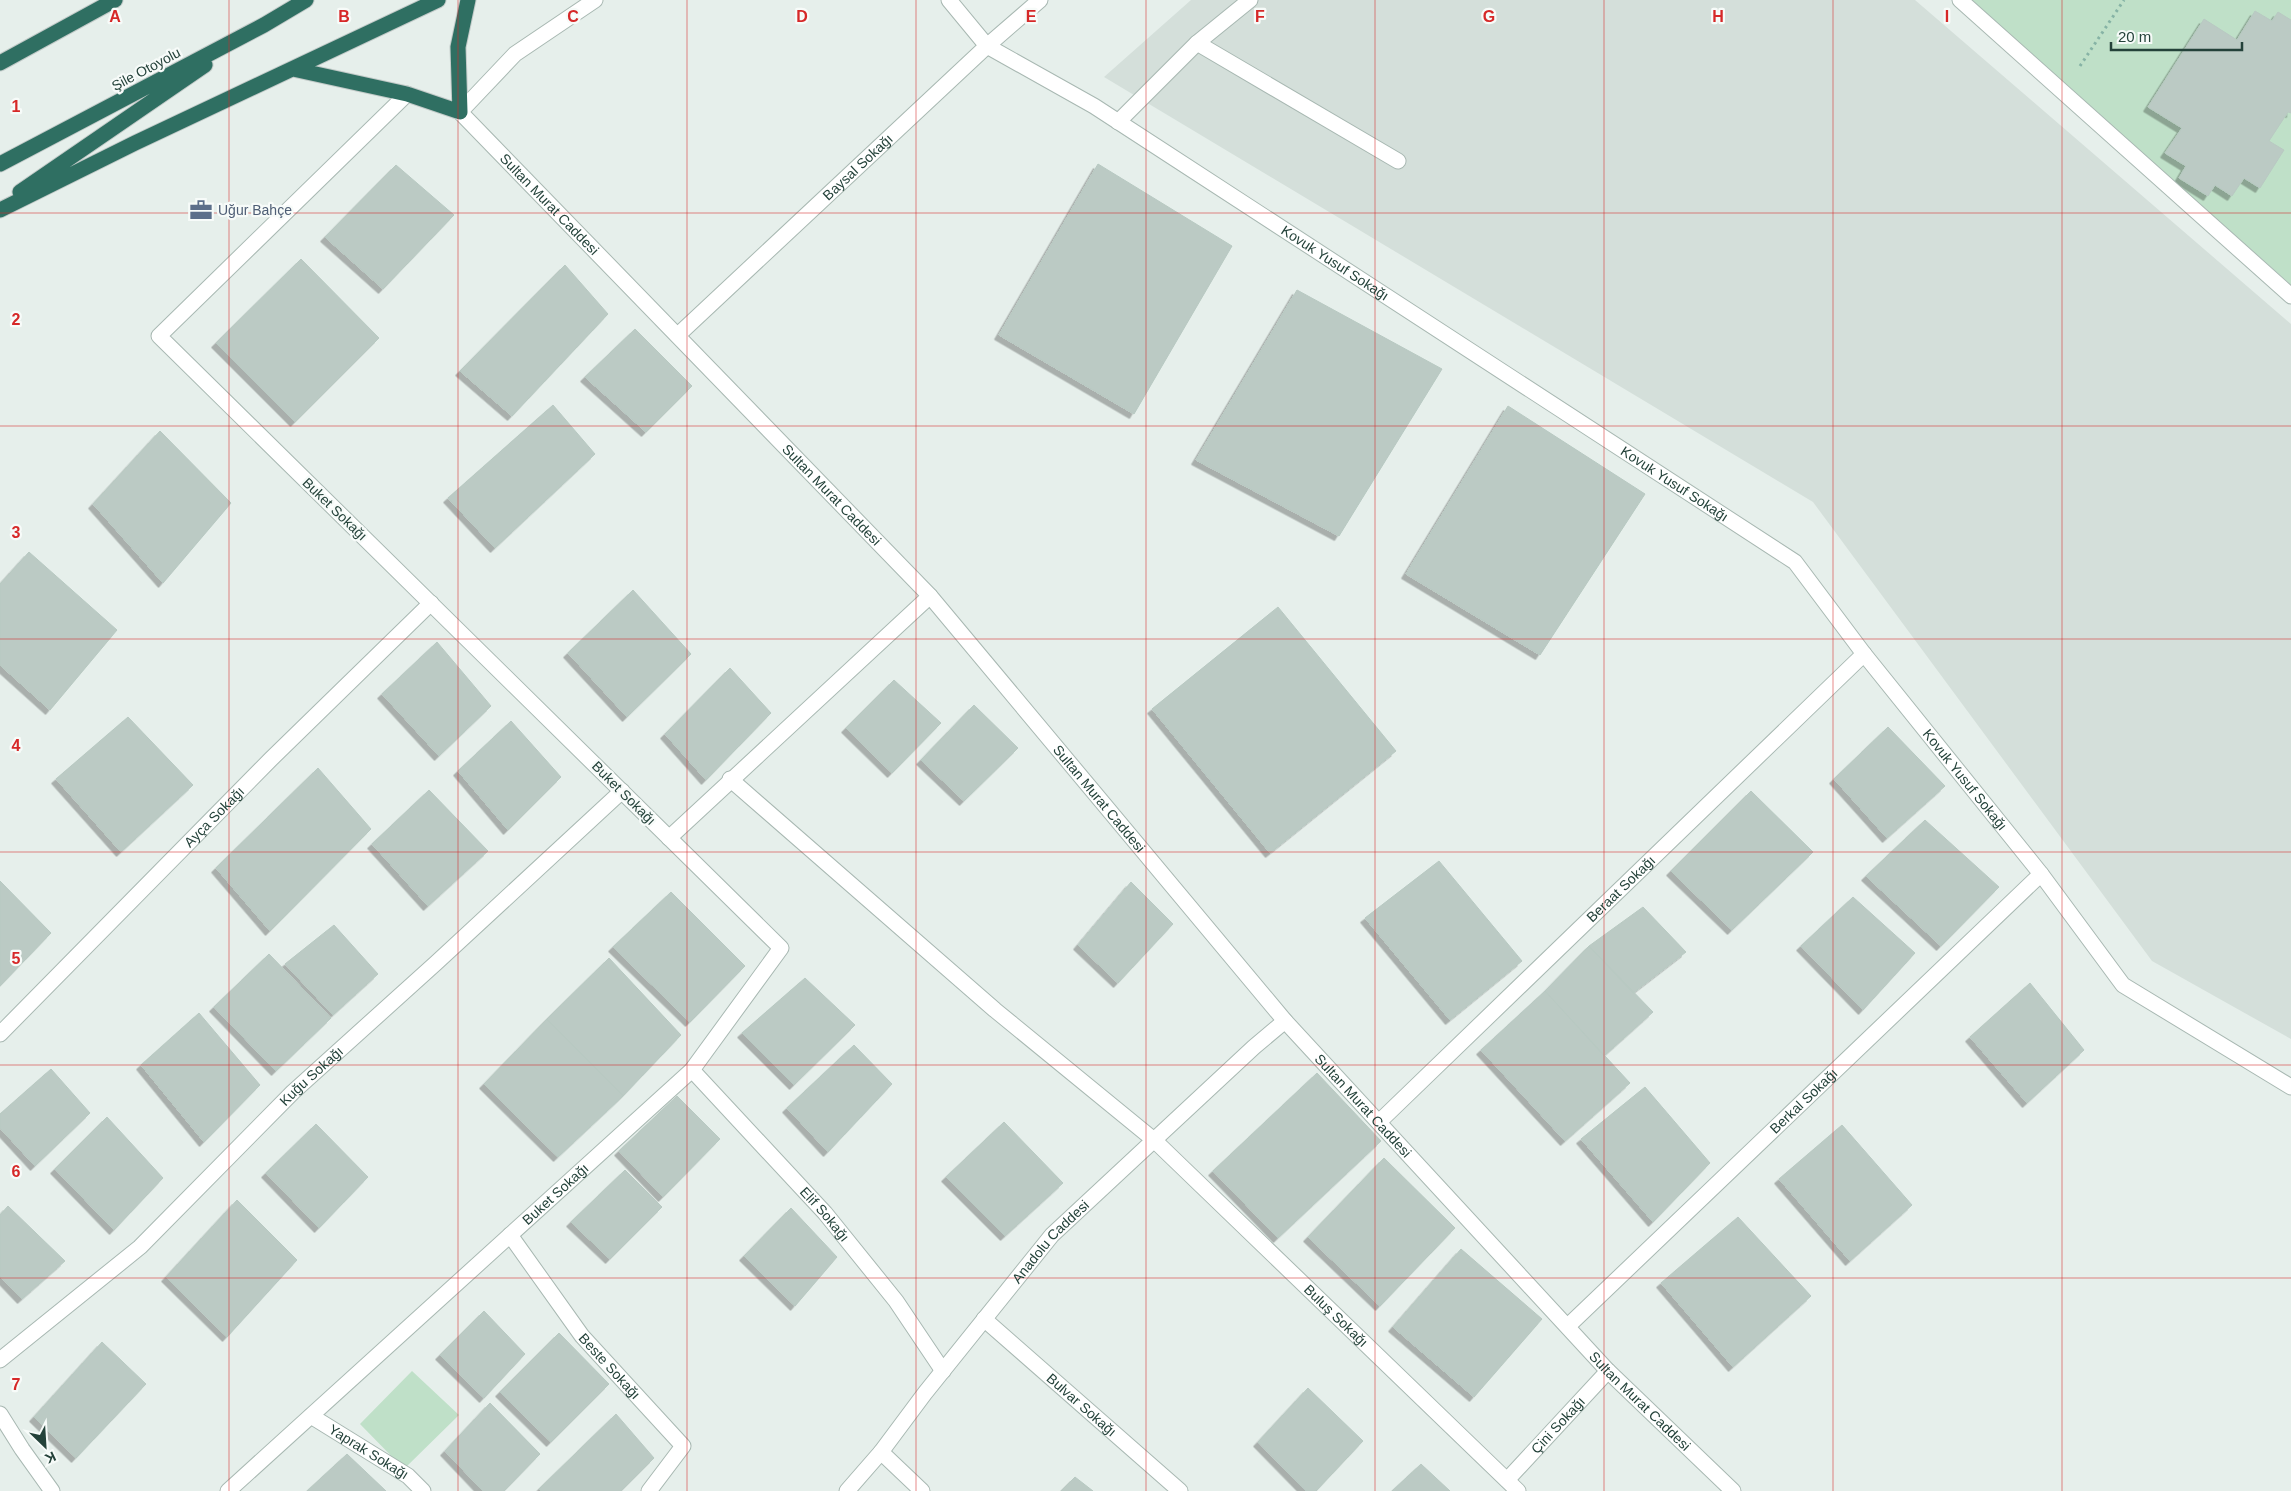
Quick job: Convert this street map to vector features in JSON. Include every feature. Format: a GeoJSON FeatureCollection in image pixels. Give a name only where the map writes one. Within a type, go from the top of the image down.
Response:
{"type":"FeatureCollection","features":[{"type":"Feature","properties":{"kind":"highway"},"geometry":{"type":"LineString","coordinates":[[0,63],[115,0]]}},
{"type":"Feature","properties":{"kind":"highway","name":"Şile Otoyolu"},"geometry":{"type":"LineString","coordinates":[[0,164],[264,25],[306,0]]}},
{"type":"Feature","properties":{"kind":"highway"},"geometry":{"type":"LineString","coordinates":[[0,210],[438,0]]}},
{"type":"Feature","properties":{"kind":"highway"},"geometry":{"type":"LineString","coordinates":[[293,69],[407,94],[460,112],[458,47],[468,0]]}},
{"type":"Feature","properties":{"kind":"highway"},"geometry":{"type":"LineString","coordinates":[[0,205],[264,25]]}},
{"type":"Feature","properties":{"kind":"street"},"geometry":{"type":"LineString","coordinates":[[460,112],[515,54],[595,0]]}},
{"type":"Feature","properties":{"kind":"street","name":"Kovuk Yusuf Sokağı"},"geometry":{"type":"LineString","coordinates":[[949,0],[987,46],[1094,106],[1795,562],[1864,654],[2040,874],[2123,985],[2291,1087]]}},
{"type":"Feature","properties":{"kind":"street","name":"Baysal Sokağı"},"geometry":{"type":"LineString","coordinates":[[678,335],[987,46],[1040,0]]}},
{"type":"Feature","properties":{"kind":"street"},"geometry":{"type":"LineString","coordinates":[[1118,122],[1197,43],[1250,0]]}},
{"type":"Feature","properties":{"kind":"street"},"geometry":{"type":"LineString","coordinates":[[1960,0],[2291,296]]}},
{"type":"Feature","properties":{"kind":"street"},"geometry":{"type":"LineString","coordinates":[[1197,43],[1398,161]]}},
{"type":"Feature","properties":{"kind":"street","name":"Buket Sokağı"},"geometry":{"type":"LineString","coordinates":[[228,1491],[692,1070],[781,948],[159,336],[407,94]]}},
{"type":"Feature","properties":{"kind":"street","name":"Sultan Murat Caddesi"},"geometry":{"type":"LineString","coordinates":[[460,112],[930,596],[1285,1021],[1608,1371],[1733,1491]]}},
{"type":"Feature","properties":{"kind":"street"},"geometry":{"type":"LineString","coordinates":[[669,838],[930,596]]}},
{"type":"Feature","properties":{"kind":"street","name":"Ayça Sokağı"},"geometry":{"type":"LineString","coordinates":[[0,1034],[264,766],[431,602]]}},
{"type":"Feature","properties":{"kind":"street","name":"Beraat Sokağı"},"geometry":{"type":"LineString","coordinates":[[1379,1122],[1864,654]]}},
{"type":"Feature","properties":{"kind":"street","name":"Buluş Sokağı"},"geometry":{"type":"LineString","coordinates":[[730,780],[995,1010],[1154,1140],[1518,1491]]}},
{"type":"Feature","properties":{"kind":"street","name":"Kuğu Sokağı"},"geometry":{"type":"LineString","coordinates":[[0,1360],[140,1247],[293,1092],[622,791]]}},
{"type":"Feature","properties":{"kind":"street","name":"Berkal Sokağı"},"geometry":{"type":"LineString","coordinates":[[1568,1326],[2040,874]]}},
{"type":"Feature","properties":{"kind":"street","name":"Anadolu Caddesi"},"geometry":{"type":"LineString","coordinates":[[847,1491],[881,1452],[943,1370],[1052,1235],[1254,1046],[1285,1021]]}},
{"type":"Feature","properties":{"kind":"street","name":"Elif Sokağı"},"geometry":{"type":"LineString","coordinates":[[692,1070],[825,1214],[896,1301],[943,1370]]}},
{"type":"Feature","properties":{"kind":"street","name":"Beste Sokağı"},"geometry":{"type":"LineString","coordinates":[[510,1235],[582,1336],[683,1446],[650,1491]]}},
{"type":"Feature","properties":{"kind":"street","name":"Bulvar Sokağı"},"geometry":{"type":"LineString","coordinates":[[984,1319],[1180,1491]]}},
{"type":"Feature","properties":{"kind":"street","name":"Çini Sokağı"},"geometry":{"type":"LineString","coordinates":[[1507,1480],[1608,1371]]}},
{"type":"Feature","properties":{"kind":"street"},"geometry":{"type":"LineString","coordinates":[[0,1414],[52,1491]]}},
{"type":"Feature","properties":{"kind":"street","name":"Yaprak Sokağı"},"geometry":{"type":"LineString","coordinates":[[311,1416],[408,1476],[423,1491]]}},
{"type":"Feature","properties":{"kind":"street"},"geometry":{"type":"LineString","coordinates":[[881,1452],[922,1491]]}},
{"type":"Feature","properties":{"kind":"path"},"geometry":{"type":"LineString","coordinates":[[2063,92],[2124,0]]}},
{"type":"Feature","properties":{"kind":"shaded area"},"geometry":{"type":"Polygon","coordinates":[[[1191,0],[1915,0],[2291,324],[2291,1039],[2152,961],[1813,502],[1104,77],[1191,0]]]}},
{"type":"Feature","properties":{"kind":"green space"},"geometry":{"type":"Polygon","coordinates":[[[1971,0],[2291,0],[2291,285],[1971,0]]]}},
{"type":"Feature","properties":{"kind":"green space"},"geometry":{"type":"Polygon","coordinates":[[[412,1371],[459,1415],[404,1469],[360,1424],[412,1371]]]}},
{"type":"Feature","properties":{"kind":"building"},"geometry":{"type":"Polygon","coordinates":[[[2255,11],[2272,21],[2278,12],[2291,20],[2291,113],[2288,112],[2269,141],[2284,150],[2260,188],[2244,178],[2232,196],[2215,185],[2208,196],[2179,178],[2186,166],[2165,153],[2182,128],[2148,107],[2204,19],[2237,40],[2255,11]]]}},
{"type":"Feature","properties":{"kind":"building"},"geometry":{"type":"Polygon","coordinates":[[[1098,164],[1232,246],[1134,414],[999,335],[1098,164]]]}},
{"type":"Feature","properties":{"kind":"building"},"geometry":{"type":"Polygon","coordinates":[[[396,165],[454,215],[383,289],[325,237],[396,165]]]}},
{"type":"Feature","properties":{"kind":"building"},"geometry":{"type":"Polygon","coordinates":[[[301,259],[379,338],[295,422],[216,343],[301,259]]]}},
{"type":"Feature","properties":{"kind":"building"},"geometry":{"type":"Polygon","coordinates":[[[565,265],[608,314],[512,416],[460,371],[565,265]]]}},
{"type":"Feature","properties":{"kind":"building"},"geometry":{"type":"Polygon","coordinates":[[[1297,290],[1442,369],[1339,536],[1196,460],[1297,290]]]}},
{"type":"Feature","properties":{"kind":"building"},"geometry":{"type":"Polygon","coordinates":[[[635,329],[692,386],[646,432],[585,377],[635,329]]]}},
{"type":"Feature","properties":{"kind":"building"},"geometry":{"type":"Polygon","coordinates":[[[553,405],[595,454],[495,548],[448,498],[553,405]]]}},
{"type":"Feature","properties":{"kind":"building"},"geometry":{"type":"Polygon","coordinates":[[[1508,406],[1645,494],[1540,655],[1406,574],[1508,406]]]}},
{"type":"Feature","properties":{"kind":"building"},"geometry":{"type":"Polygon","coordinates":[[[160,431],[231,503],[163,583],[93,504],[160,431]]]}},
{"type":"Feature","properties":{"kind":"building"},"geometry":{"type":"Polygon","coordinates":[[[29,552],[117,630],[50,710],[0,665],[0,584],[29,552]]]}},
{"type":"Feature","properties":{"kind":"building"},"geometry":{"type":"Polygon","coordinates":[[[633,590],[691,654],[627,717],[568,653],[633,590]]]}},
{"type":"Feature","properties":{"kind":"building"},"geometry":{"type":"Polygon","coordinates":[[[1278,607],[1396,751],[1270,853],[1152,709],[1278,607]]]}},
{"type":"Feature","properties":{"kind":"building"},"geometry":{"type":"Polygon","coordinates":[[[437,642],[491,706],[439,756],[382,694],[437,642]]]}},
{"type":"Feature","properties":{"kind":"building"},"geometry":{"type":"Polygon","coordinates":[[[730,668],[771,713],[706,780],[665,734],[730,668]]]}},
{"type":"Feature","properties":{"kind":"building"},"geometry":{"type":"Polygon","coordinates":[[[894,680],[941,723],[892,773],[846,728],[894,680]]]}},
{"type":"Feature","properties":{"kind":"building"},"geometry":{"type":"Polygon","coordinates":[[[974,705],[1018,748],[964,801],[921,760],[974,705]]]}},
{"type":"Feature","properties":{"kind":"building"},"geometry":{"type":"Polygon","coordinates":[[[128,717],[193,785],[121,852],[56,779],[128,717]]]}},
{"type":"Feature","properties":{"kind":"building"},"geometry":{"type":"Polygon","coordinates":[[[511,721],[561,777],[508,830],[458,771],[511,721]]]}},
{"type":"Feature","properties":{"kind":"building"},"geometry":{"type":"Polygon","coordinates":[[[1888,727],[1945,786],[1887,838],[1834,779],[1888,727]]]}},
{"type":"Feature","properties":{"kind":"building"},"geometry":{"type":"Polygon","coordinates":[[[318,768],[371,829],[270,931],[216,868],[318,768]]]}},
{"type":"Feature","properties":{"kind":"building"},"geometry":{"type":"Polygon","coordinates":[[[429,790],[488,851],[428,906],[372,844],[429,790]]]}},
{"type":"Feature","properties":{"kind":"building"},"geometry":{"type":"Polygon","coordinates":[[[1751,791],[1813,852],[1732,930],[1671,871],[1751,791]]]}},
{"type":"Feature","properties":{"kind":"building"},"geometry":{"type":"Polygon","coordinates":[[[1925,820],[1999,887],[1941,946],[1866,876],[1925,820]]]}},
{"type":"Feature","properties":{"kind":"building"},"geometry":{"type":"Polygon","coordinates":[[[1439,861],[1522,961],[1450,1020],[1365,918],[1439,861]]]}},
{"type":"Feature","properties":{"kind":"building"},"geometry":{"type":"Polygon","coordinates":[[[0,881],[51,933],[0,986],[0,881]]]}},
{"type":"Feature","properties":{"kind":"building"},"geometry":{"type":"Polygon","coordinates":[[[1131,882],[1173,924],[1118,983],[1078,945],[1131,882]]]}},
{"type":"Feature","properties":{"kind":"building"},"geometry":{"type":"Polygon","coordinates":[[[671,892],[745,966],[690,1022],[613,947],[671,892]]]}},
{"type":"Feature","properties":{"kind":"building"},"geometry":{"type":"Polygon","coordinates":[[[1853,897],[1915,953],[1863,1010],[1801,946],[1853,897]]]}},
{"type":"Feature","properties":{"kind":"building"},"geometry":{"type":"Polygon","coordinates":[[[1643,907],[1686,952],[1633,993],[1589,946],[1643,907]]]}},
{"type":"Feature","properties":{"kind":"building"},"geometry":{"type":"Polygon","coordinates":[[[334,925],[378,974],[333,1015],[285,964],[334,925]]]}},
{"type":"Feature","properties":{"kind":"building"},"geometry":{"type":"Polygon","coordinates":[[[1589,946],[1653,1012],[1604,1056],[1545,991],[1589,946]]]}},
{"type":"Feature","properties":{"kind":"building"},"geometry":{"type":"Polygon","coordinates":[[[269,954],[331,1018],[276,1071],[214,1007],[269,954]]]}},
{"type":"Feature","properties":{"kind":"building"},"geometry":{"type":"Polygon","coordinates":[[[609,958],[681,1035],[623,1096],[547,1019],[609,958]]]}},
{"type":"Feature","properties":{"kind":"building"},"geometry":{"type":"Polygon","coordinates":[[[805,978],[855,1025],[794,1085],[742,1033],[805,978]]]}},
{"type":"Feature","properties":{"kind":"building"},"geometry":{"type":"Polygon","coordinates":[[[2030,983],[2084,1050],[2027,1103],[1970,1037],[2030,983]]]}},
{"type":"Feature","properties":{"kind":"building"},"geometry":{"type":"Polygon","coordinates":[[[1545,991],[1630,1083],[1565,1141],[1481,1050],[1545,991]]]}},
{"type":"Feature","properties":{"kind":"building"},"geometry":{"type":"Polygon","coordinates":[[[199,1013],[260,1085],[204,1142],[141,1065],[199,1013]]]}},
{"type":"Feature","properties":{"kind":"building"},"geometry":{"type":"Polygon","coordinates":[[[547,1019],[623,1096],[558,1157],[484,1084],[547,1019]]]}},
{"type":"Feature","properties":{"kind":"building"},"geometry":{"type":"Polygon","coordinates":[[[854,1045],[892,1084],[828,1152],[787,1108],[854,1045]]]}},
{"type":"Feature","properties":{"kind":"building"},"geometry":{"type":"Polygon","coordinates":[[[51,1069],[90,1113],[35,1166],[0,1128],[0,1114],[51,1069]]]}},
{"type":"Feature","properties":{"kind":"building"},"geometry":{"type":"Polygon","coordinates":[[[1317,1073],[1381,1141],[1278,1238],[1213,1171],[1317,1073]]]}},
{"type":"Feature","properties":{"kind":"building"},"geometry":{"type":"Polygon","coordinates":[[[1645,1087],[1710,1163],[1653,1222],[1581,1139],[1645,1087]]]}},
{"type":"Feature","properties":{"kind":"building"},"geometry":{"type":"Polygon","coordinates":[[[677,1096],[720,1139],[663,1197],[619,1151],[677,1096]]]}},
{"type":"Feature","properties":{"kind":"building"},"geometry":{"type":"Polygon","coordinates":[[[107,1117],[163,1178],[114,1230],[55,1169],[107,1117]]]}},
{"type":"Feature","properties":{"kind":"building"},"geometry":{"type":"Polygon","coordinates":[[[1004,1122],[1063,1183],[1005,1236],[946,1177],[1004,1122]]]}},
{"type":"Feature","properties":{"kind":"building"},"geometry":{"type":"Polygon","coordinates":[[[316,1124],[368,1177],[319,1228],[266,1173],[316,1124]]]}},
{"type":"Feature","properties":{"kind":"building"},"geometry":{"type":"Polygon","coordinates":[[[1842,1125],[1912,1205],[1850,1261],[1779,1179],[1842,1125]]]}},
{"type":"Feature","properties":{"kind":"building"},"geometry":{"type":"Polygon","coordinates":[[[1384,1158],[1455,1228],[1380,1306],[1308,1237],[1384,1158]]]}},
{"type":"Feature","properties":{"kind":"building"},"geometry":{"type":"Polygon","coordinates":[[[625,1170],[662,1207],[610,1259],[571,1222],[625,1170]]]}},
{"type":"Feature","properties":{"kind":"building"},"geometry":{"type":"Polygon","coordinates":[[[237,1200],[297,1260],[227,1337],[166,1277],[237,1200]]]}},
{"type":"Feature","properties":{"kind":"building"},"geometry":{"type":"Polygon","coordinates":[[[8,1206],[65,1261],[22,1299],[0,1276],[0,1215],[8,1206]]]}},
{"type":"Feature","properties":{"kind":"building"},"geometry":{"type":"Polygon","coordinates":[[[791,1208],[837,1257],[795,1306],[744,1256],[791,1208]]]}},
{"type":"Feature","properties":{"kind":"building"},"geometry":{"type":"Polygon","coordinates":[[[1738,1217],[1811,1296],[1733,1367],[1661,1283],[1738,1217]]]}},
{"type":"Feature","properties":{"kind":"building"},"geometry":{"type":"Polygon","coordinates":[[[1461,1249],[1542,1319],[1474,1397],[1393,1327],[1461,1249]]]}},
{"type":"Feature","properties":{"kind":"building"},"geometry":{"type":"Polygon","coordinates":[[[484,1311],[525,1354],[484,1398],[440,1355],[484,1311]]]}},
{"type":"Feature","properties":{"kind":"building"},"geometry":{"type":"Polygon","coordinates":[[[559,1333],[609,1384],[551,1442],[500,1392],[559,1333]]]}},
{"type":"Feature","properties":{"kind":"building"},"geometry":{"type":"Polygon","coordinates":[[[102,1342],[146,1384],[76,1458],[34,1417],[102,1342]]]}},
{"type":"Feature","properties":{"kind":"building"},"geometry":{"type":"Polygon","coordinates":[[[1308,1388],[1363,1441],[1316,1491],[1306,1491],[1258,1442],[1308,1388]]]}},
{"type":"Feature","properties":{"kind":"building"},"geometry":{"type":"Polygon","coordinates":[[[490,1403],[540,1454],[504,1491],[483,1491],[445,1451],[490,1403]]]}},
{"type":"Feature","properties":{"kind":"building"},"geometry":{"type":"Polygon","coordinates":[[[616,1414],[654,1458],[621,1491],[541,1491],[539,1489],[616,1414]]]}},
{"type":"Feature","properties":{"kind":"building"},"geometry":{"type":"Polygon","coordinates":[[[347,1454],[386,1491],[307,1491],[347,1454]]]}},
{"type":"Feature","properties":{"kind":"building"},"geometry":{"type":"Polygon","coordinates":[[[1421,1464],[1450,1491],[1392,1491],[1421,1464]]]}},
{"type":"Feature","properties":{"kind":"building"},"geometry":{"type":"Polygon","coordinates":[[[1075,1477],[1093,1491],[1061,1491],[1075,1477]]]}},
{"type":"Feature","properties":{"kind":"place","name":"Uğur Bahçe"},"geometry":{"type":"Point","coordinates":[201,210]}}]}
